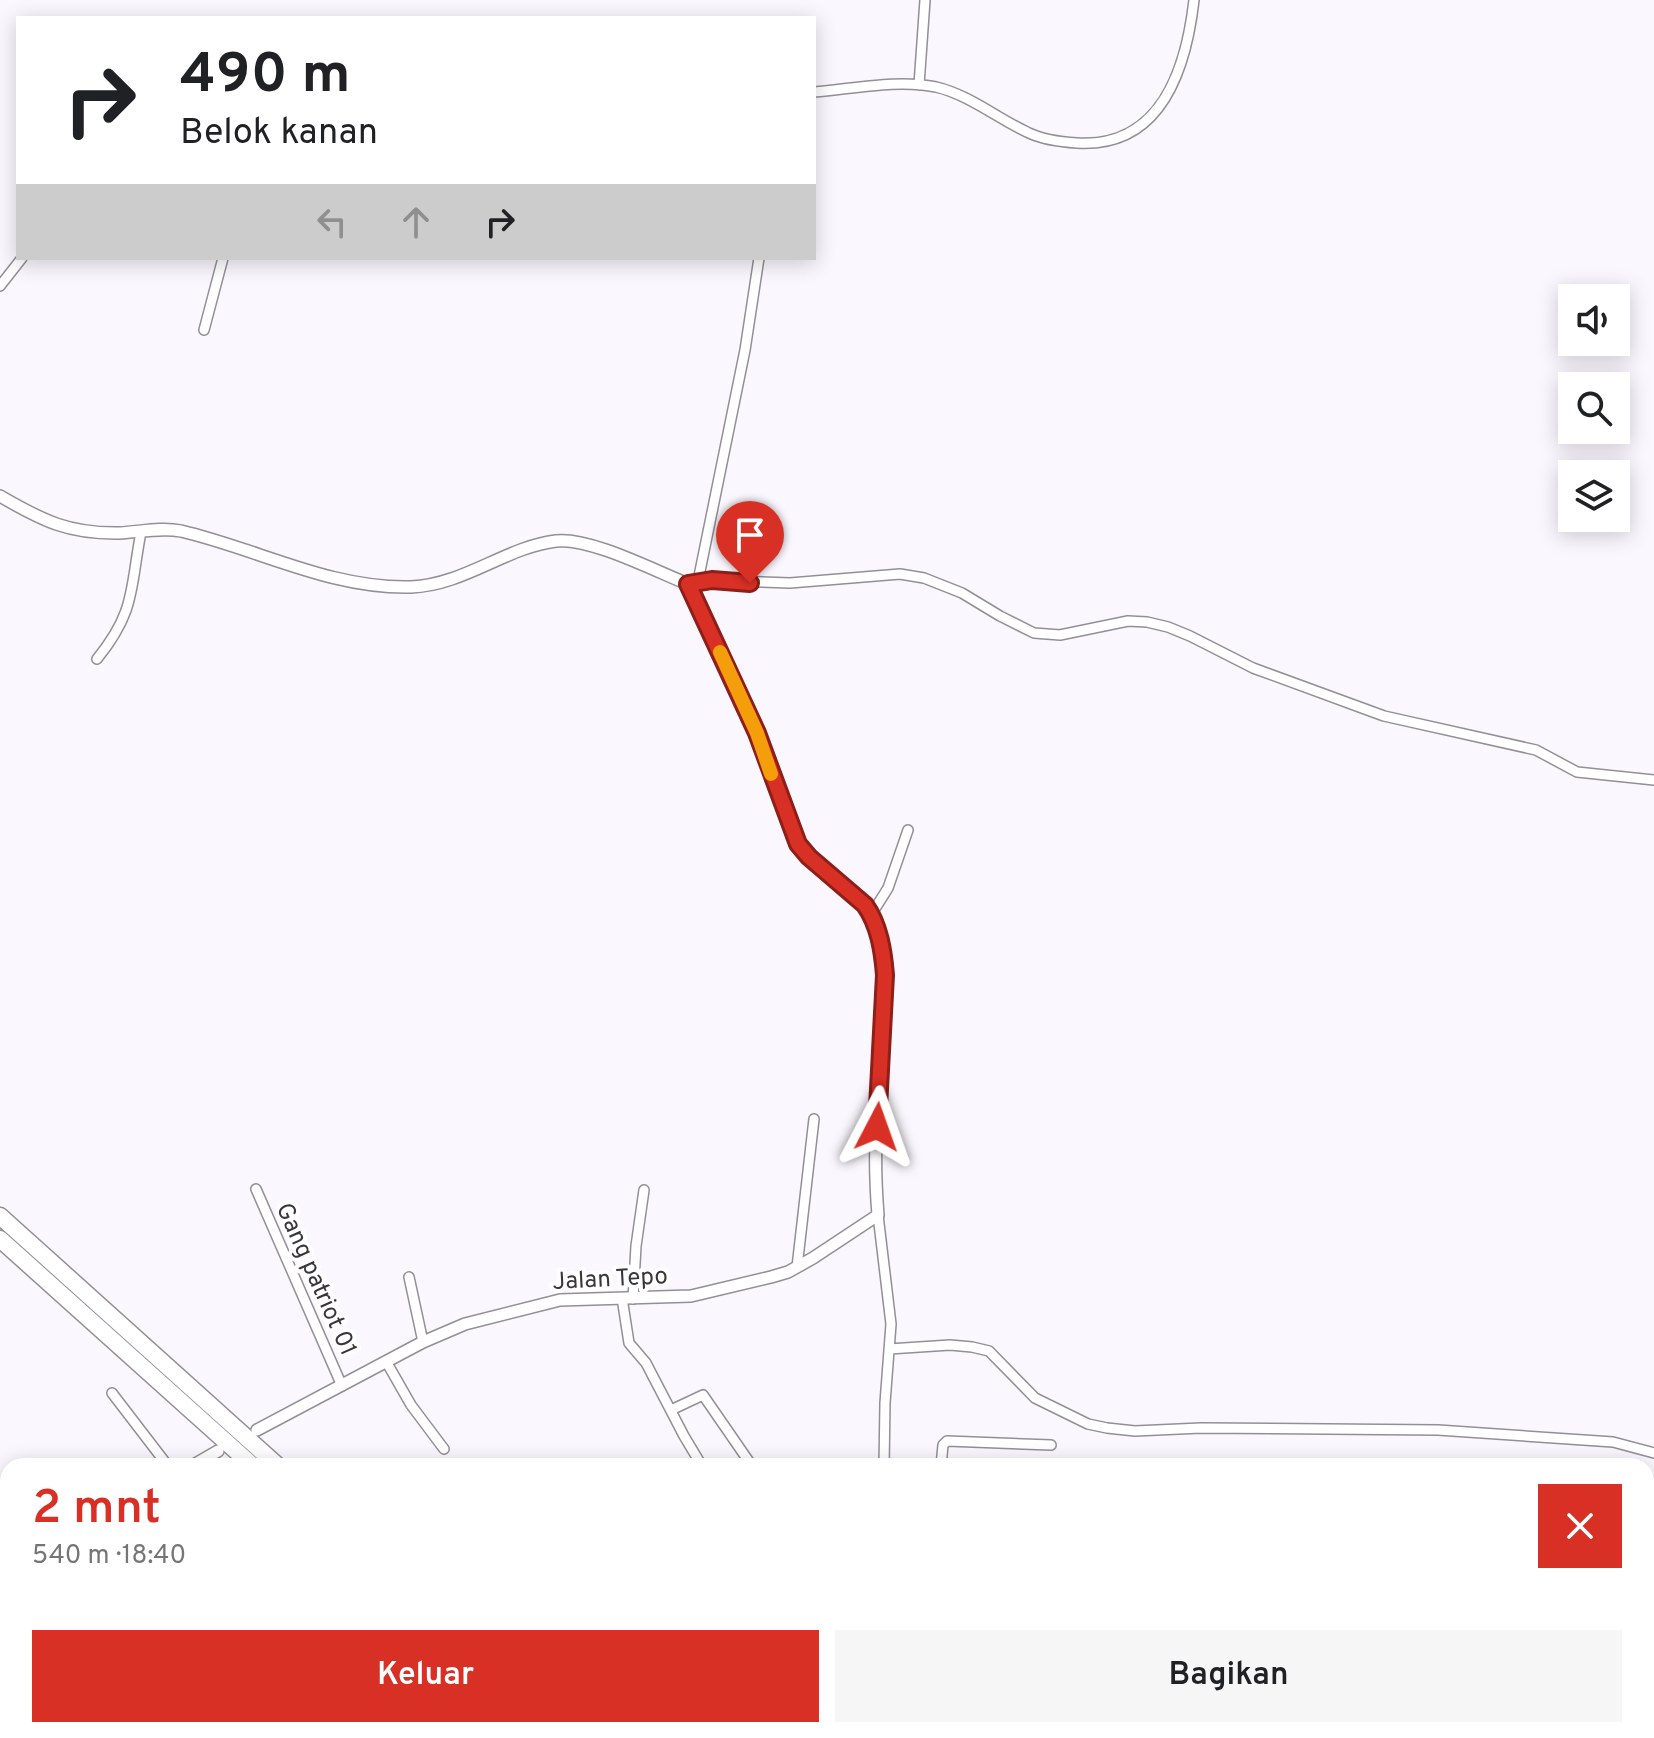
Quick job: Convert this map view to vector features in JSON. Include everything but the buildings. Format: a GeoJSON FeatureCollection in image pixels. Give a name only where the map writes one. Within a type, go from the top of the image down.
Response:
{"type":"FeatureCollection","features":[{"type":"Feature","properties":{"kind":"highway"},"geometry":{"type":"LineString","coordinates":[[0,1216],[269,1458]]}},
{"type":"Feature","properties":{"kind":"highway"},"geometry":{"type":"LineString","coordinates":[[0,1239],[244,1458]]}},
{"type":"Feature","properties":{"kind":"street"},"geometry":{"type":"LineString","coordinates":[[919,85],[925,0]]}},
{"type":"Feature","properties":{"kind":"street"},"geometry":{"type":"LineString","coordinates":[[816,92],[919,85],[951,91],[1032,135],[1054,141],[1094,144],[1124,138],[1141,128],[1166,97],[1187,40],[1194,0]]}},
{"type":"Feature","properties":{"kind":"street"},"geometry":{"type":"LineString","coordinates":[[0,286],[20,260]]}},
{"type":"Feature","properties":{"kind":"street"},"geometry":{"type":"LineString","coordinates":[[204,330],[222,260]]}},
{"type":"Feature","properties":{"kind":"street"},"geometry":{"type":"LineString","coordinates":[[759,260],[745,350],[693,582],[757,733],[798,844],[865,905],[883,949],[885,975],[876,1156],[878,1215],[891,1324],[884,1458]]}},
{"type":"Feature","properties":{"kind":"street"},"geometry":{"type":"LineString","coordinates":[[0,496],[60,527],[91,533],[176,530],[305,571],[371,584],[410,587],[457,578],[556,541],[582,542],[693,582],[790,583],[900,574],[924,578],[954,589],[1034,633],[1060,635],[1128,621],[1147,622],[1190,636],[1253,668],[1384,716],[1536,750],[1577,772],[1654,780]]}},
{"type":"Feature","properties":{"kind":"street"},"geometry":{"type":"LineString","coordinates":[[97,659],[115,637],[127,613],[134,588],[141,532]]}},
{"type":"Feature","properties":{"kind":"street"},"geometry":{"type":"LineString","coordinates":[[871,915],[888,888],[908,830]]}},
{"type":"Feature","properties":{"kind":"street"},"geometry":{"type":"LineString","coordinates":[[797,1267],[814,1119]]}},
{"type":"Feature","properties":{"kind":"street","name":"Gang patriot 01"},"geometry":{"type":"LineString","coordinates":[[256,1189],[342,1386]]}},
{"type":"Feature","properties":{"kind":"street"},"geometry":{"type":"LineString","coordinates":[[644,1190],[628,1298],[629,1343],[646,1363],[698,1458]]}},
{"type":"Feature","properties":{"kind":"street","name":"Jalan Tepo"},"geometry":{"type":"LineString","coordinates":[[257,1430],[423,1342],[465,1324],[543,1303],[705,1294],[771,1277],[797,1267],[878,1215]]}},
{"type":"Feature","properties":{"kind":"street"},"geometry":{"type":"LineString","coordinates":[[409,1277],[423,1342]]}},
{"type":"Feature","properties":{"kind":"street"},"geometry":{"type":"LineString","coordinates":[[889,1347],[950,1345],[989,1351],[1035,1398],[1088,1424],[1107,1428],[1135,1431],[1201,1428],[1438,1430],[1613,1442],[1654,1453]]}},
{"type":"Feature","properties":{"kind":"street"},"geometry":{"type":"LineString","coordinates":[[387,1363],[411,1405],[444,1449]]}},
{"type":"Feature","properties":{"kind":"street"},"geometry":{"type":"LineString","coordinates":[[112,1393],[162,1458]]}},
{"type":"Feature","properties":{"kind":"street"},"geometry":{"type":"LineString","coordinates":[[671,1410],[703,1395],[746,1458]]}},
{"type":"Feature","properties":{"kind":"street"},"geometry":{"type":"LineString","coordinates":[[942,1458],[943,1445],[947,1441],[1051,1445]]}},
{"type":"Feature","properties":{"kind":"street"},"geometry":{"type":"LineString","coordinates":[[206,1458],[218,1451]]}},
{"type":"Feature","properties":{"kind":"slow traffic"},"geometry":{"type":"LineString","coordinates":[[720,652],[757,733],[771,774]]}},
{"type":"Feature","properties":{"kind":"route"},"geometry":{"type":"LineString","coordinates":[[750,583],[712,580],[688,584],[733,676],[798,844],[865,905],[883,949],[885,975],[877,1127]]}}]}
